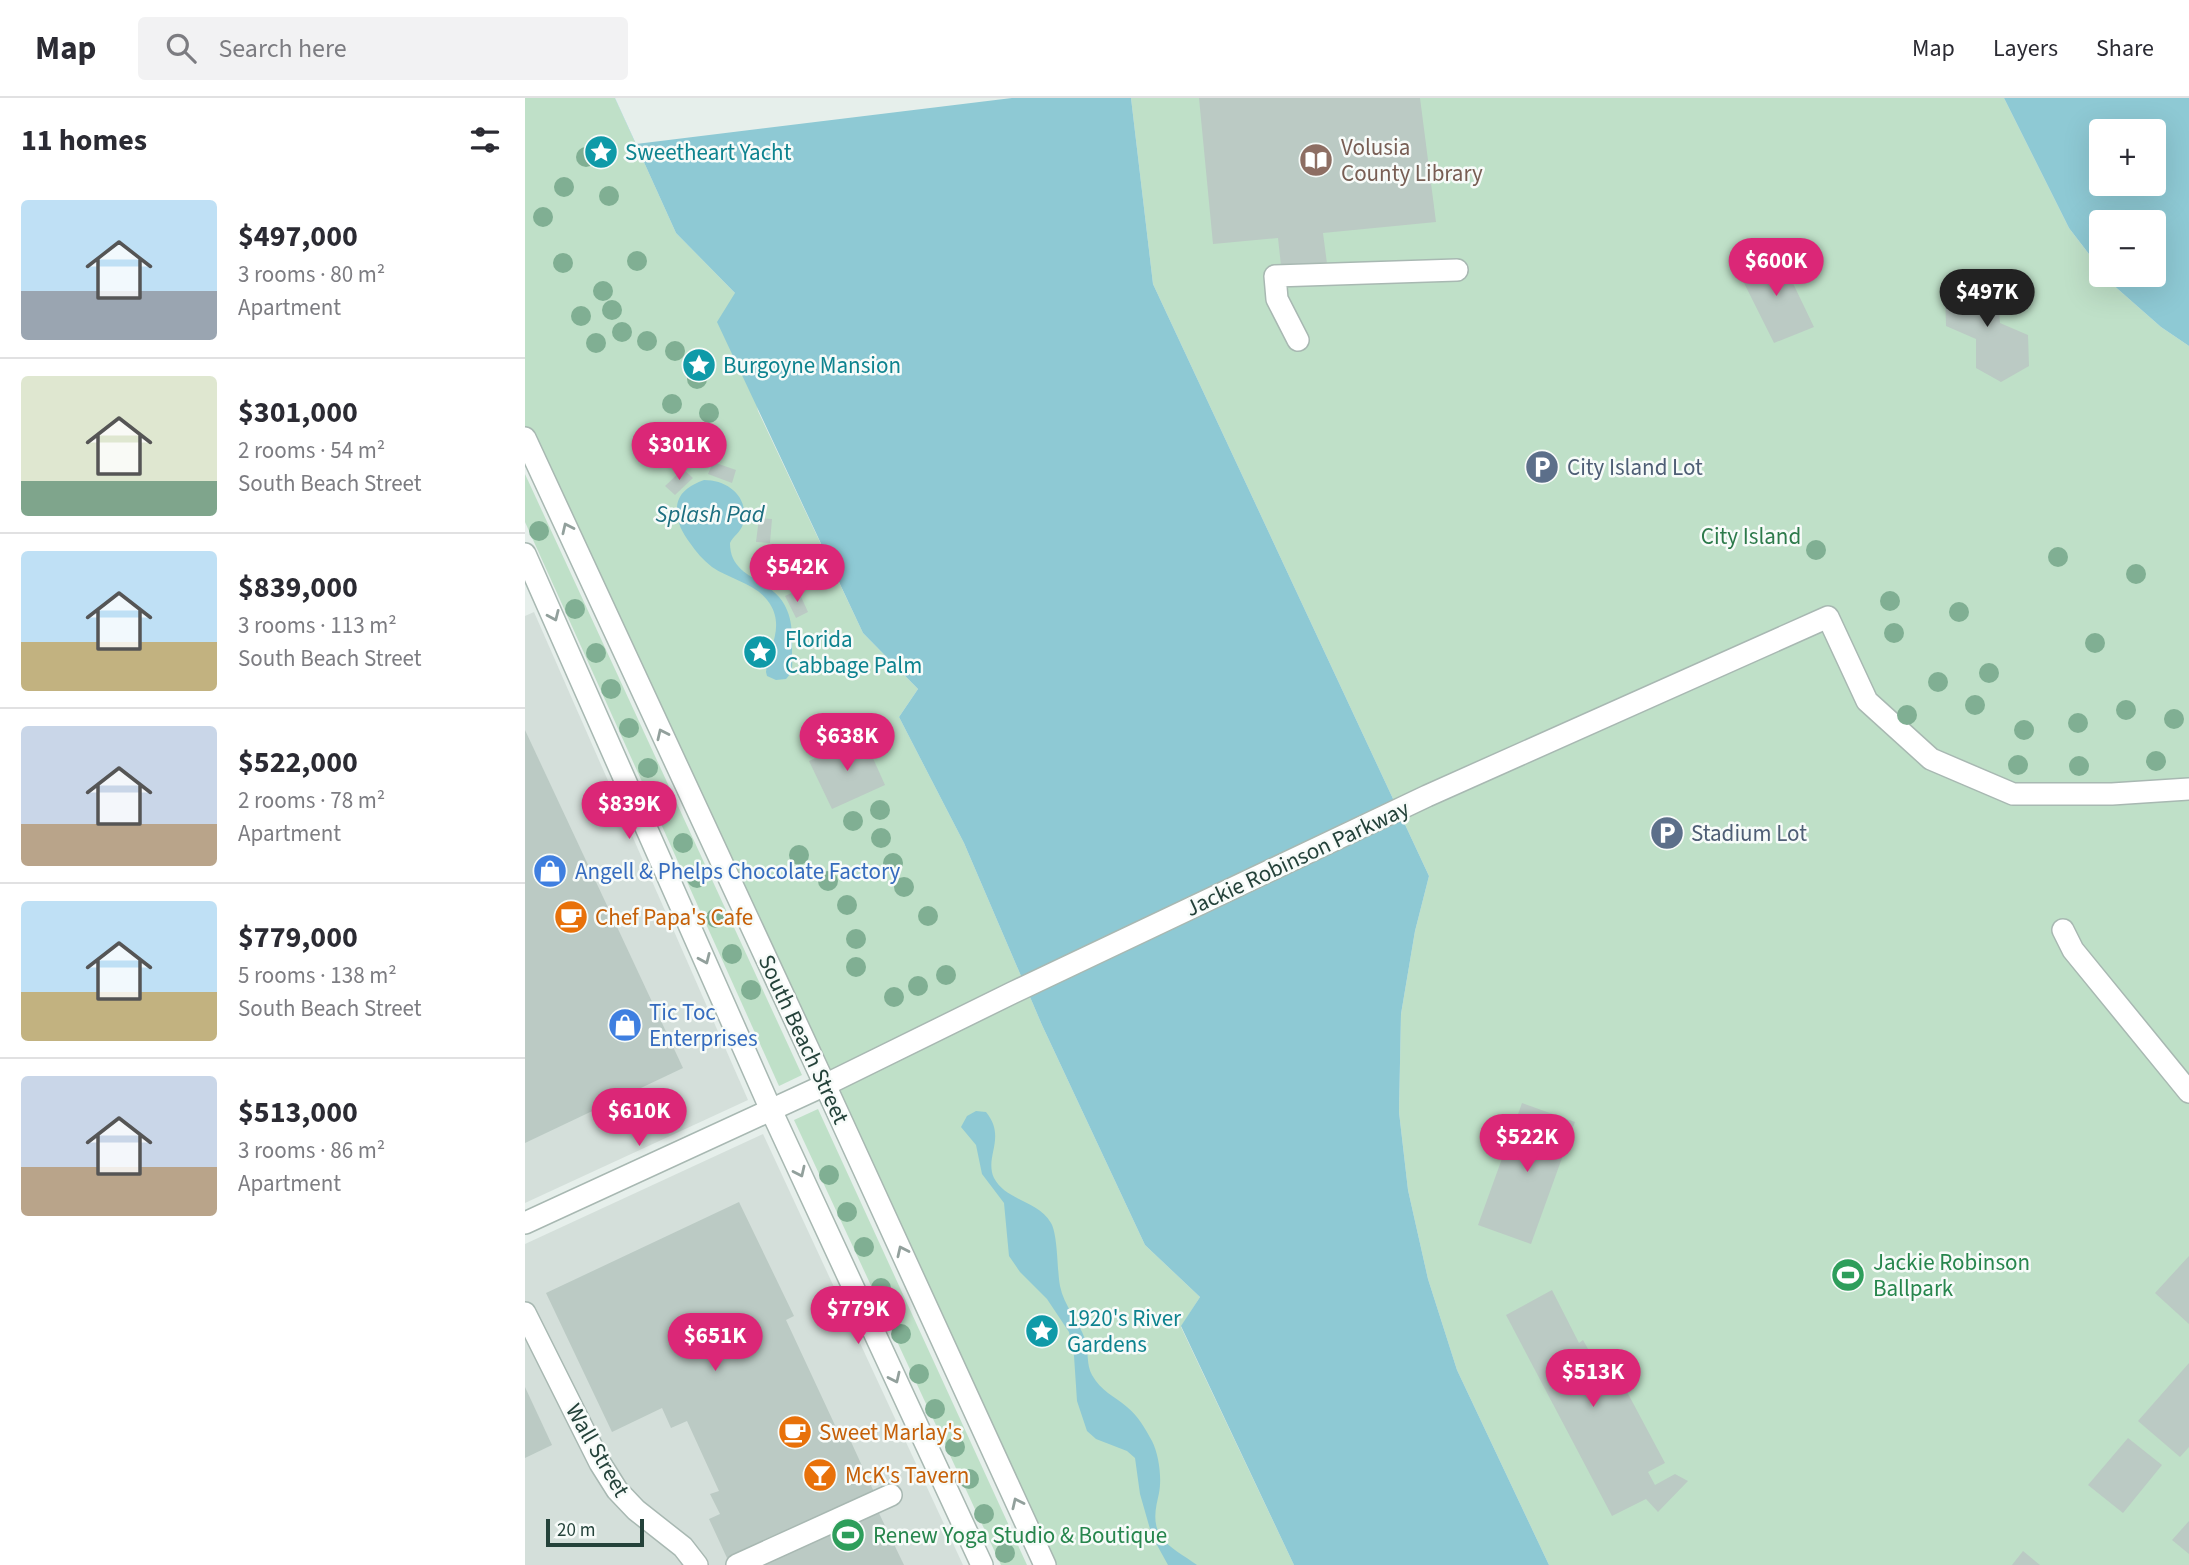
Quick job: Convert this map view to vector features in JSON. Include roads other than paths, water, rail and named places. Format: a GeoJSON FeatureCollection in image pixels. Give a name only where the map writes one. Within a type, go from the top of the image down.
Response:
{"type":"FeatureCollection","features":[{"type":"Feature","properties":{"kind":"street"},"geometry":{"type":"LineString","coordinates":[[1299,340],[1277,299],[1275,276],[1457,270]]}},
{"type":"Feature","properties":{"kind":"street","name":"South Beach Street"},"geometry":{"type":"LineString","coordinates":[[525,438],[1045,1565]]}},
{"type":"Feature","properties":{"kind":"street"},"geometry":{"type":"LineString","coordinates":[[525,554],[533,594],[982,1565]]}},
{"type":"Feature","properties":{"kind":"street","name":"Jackie Robinson Parkway"},"geometry":{"type":"LineString","coordinates":[[525,1223],[825,1085],[1011,993],[1427,796],[1828,617],[1867,701],[1931,759],[2013,794],[2112,794],[2189,789]]}},
{"type":"Feature","properties":{"kind":"street"},"geometry":{"type":"LineString","coordinates":[[2063,930],[2073,950],[2189,1092]]}},
{"type":"Feature","properties":{"kind":"street","name":"Wall Street"},"geometry":{"type":"LineString","coordinates":[[525,1313],[600,1463],[617,1490],[636,1510],[683,1547],[697,1565]]}},
{"type":"Feature","properties":{"kind":"street"},"geometry":{"type":"LineString","coordinates":[[737,1565],[891,1495]]}},
{"type":"Feature","properties":{"kind":"water"},"geometry":{"type":"Polygon","coordinates":[[[615,98],[1131,98],[1153,284],[1429,876],[1415,931],[1401,1014],[1399,1112],[1408,1190],[1428,1279],[1457,1370],[1549,1565],[1294,1565],[1181,1326],[1200,1297],[1145,1245],[1042,1025],[964,843],[899,717],[918,689],[863,633],[717,322],[735,293],[676,233],[615,98]]]}},
{"type":"Feature","properties":{"kind":"water"},"geometry":{"type":"Polygon","coordinates":[[[2004,98],[2189,98],[2189,346],[2161,327],[2116,287],[2166,287],[2166,210],[2089,210],[2089,254],[2069,228],[2004,98]]]}},
{"type":"Feature","properties":{"kind":"water","name":"Splash Pad"},"geometry":{"type":"Polygon","coordinates":[[[704,480],[722,483],[740,499],[743,506],[743,524],[730,543],[732,555],[744,572],[781,599],[787,610],[792,632],[792,664],[786,679],[776,680],[767,676],[766,672],[776,630],[770,604],[759,592],[709,564],[695,550],[681,527],[677,509],[679,498],[689,487],[704,480]]]}},
{"type":"Feature","properties":{"kind":"water"},"geometry":{"type":"Polygon","coordinates":[[[976,1111],[986,1112],[995,1130],[991,1162],[994,1178],[999,1186],[1038,1210],[1051,1223],[1062,1293],[1085,1339],[1092,1375],[1104,1389],[1135,1414],[1152,1441],[1160,1474],[1155,1519],[1160,1535],[1172,1548],[1197,1565],[1168,1565],[1152,1536],[1140,1494],[1135,1458],[1127,1451],[1096,1439],[1087,1431],[1077,1401],[1074,1356],[1069,1332],[1047,1299],[1020,1272],[1009,1256],[1004,1203],[982,1174],[976,1145],[961,1127],[967,1116],[976,1111]]]}},
{"type":"Feature","properties":{"kind":"place","name":"Sweetheart Yacht"},"geometry":{"type":"Point","coordinates":[601,152]}},
{"type":"Feature","properties":{"kind":"place","name":"Volusia County Library"},"geometry":{"type":"Point","coordinates":[1316,160]}},
{"type":"Feature","properties":{"kind":"place","name":"Burgoyne Mansion"},"geometry":{"type":"Point","coordinates":[699,365]}},
{"type":"Feature","properties":{"kind":"place","name":"City Island Lot"},"geometry":{"type":"Point","coordinates":[1542,467]}},
{"type":"Feature","properties":{"kind":"place","name":"Florida Cabbage Palm"},"geometry":{"type":"Point","coordinates":[760,652]}},
{"type":"Feature","properties":{"kind":"place","name":"Stadium Lot"},"geometry":{"type":"Point","coordinates":[1667,833]}},
{"type":"Feature","properties":{"kind":"place","name":"Angell & Phelps Chocolate Factory"},"geometry":{"type":"Point","coordinates":[550,871]}},
{"type":"Feature","properties":{"kind":"place","name":"Chef Papa's Cafe"},"geometry":{"type":"Point","coordinates":[571,917]}},
{"type":"Feature","properties":{"kind":"place","name":"Tic Toc Enterprises"},"geometry":{"type":"Point","coordinates":[625,1025]}},
{"type":"Feature","properties":{"kind":"place","name":"Jackie Robinson Ballpark"},"geometry":{"type":"Point","coordinates":[1848,1275]}},
{"type":"Feature","properties":{"kind":"place","name":"1920's River Gardens"},"geometry":{"type":"Point","coordinates":[1042,1331]}},
{"type":"Feature","properties":{"kind":"place","name":"Sweet Marlay's"},"geometry":{"type":"Point","coordinates":[795,1432]}},
{"type":"Feature","properties":{"kind":"place","name":"McK's Tavern"},"geometry":{"type":"Point","coordinates":[820,1475]}},
{"type":"Feature","properties":{"kind":"place","name":"Renew Yoga Studio & Boutique"},"geometry":{"type":"Point","coordinates":[848,1535]}},
{"type":"Feature","properties":{"kind":"park label","name":"City Island"},"geometry":{"type":"Point","coordinates":[1751,536]}}]}
